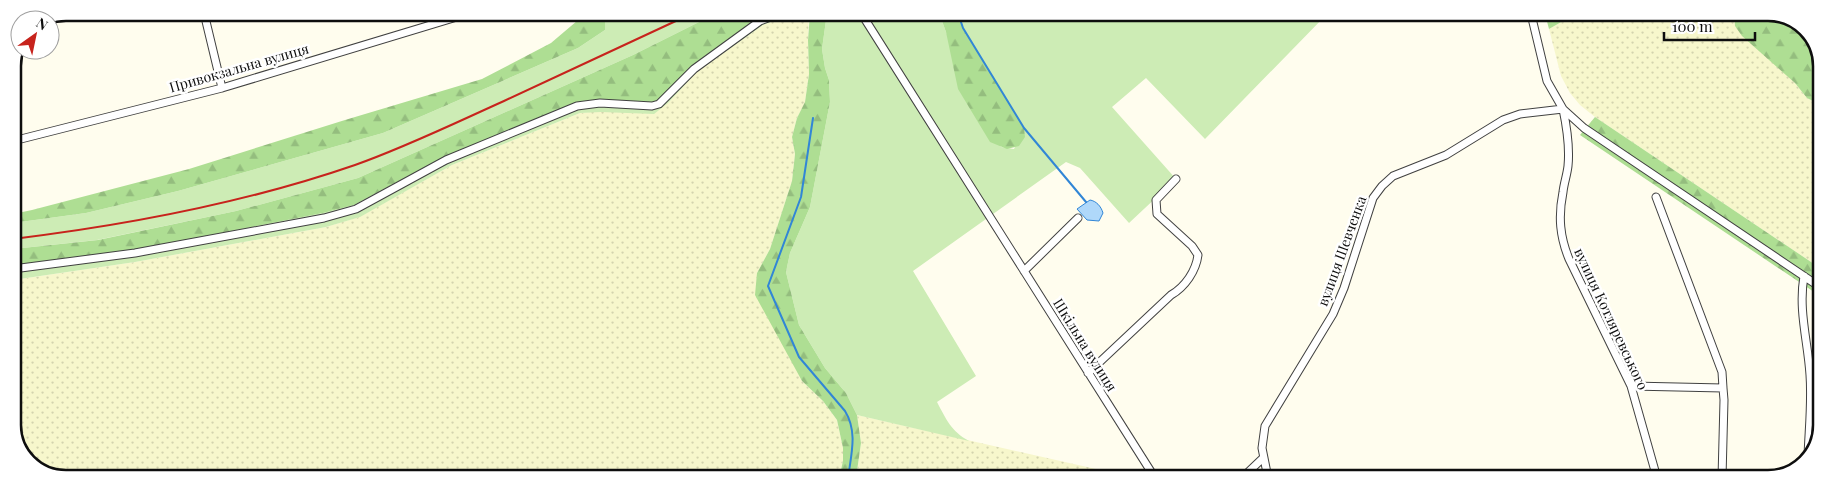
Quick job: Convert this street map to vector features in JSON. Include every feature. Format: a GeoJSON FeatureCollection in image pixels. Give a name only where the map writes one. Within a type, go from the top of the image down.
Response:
{"type":"FeatureCollection","features":[{"type":"Feature","properties":{"kind":"street"},"geometry":{"type":"LineString","coordinates":[[206,21],[222,88]]}},
{"type":"Feature","properties":{"kind":"street","name":"Привокзальна вулиця"},"geometry":{"type":"LineString","coordinates":[[21,139],[222,88],[444,21]]}},
{"type":"Feature","properties":{"kind":"street"},"geometry":{"type":"LineString","coordinates":[[21,268],[135,253],[324,218],[356,210],[446,160],[577,106],[600,103],[652,106],[659,104],[701,64],[759,21]]}},
{"type":"Feature","properties":{"kind":"street","name":"Шкільна вулиця"},"geometry":{"type":"LineString","coordinates":[[866,21],[1150,470]]}},
{"type":"Feature","properties":{"kind":"street"},"geometry":{"type":"LineString","coordinates":[[1532,21],[1548,81],[1563,109],[1584,128],[1813,282]]}},
{"type":"Feature","properties":{"kind":"street","name":"вулиця Котляревського"},"geometry":{"type":"LineString","coordinates":[[1563,109],[1569,158],[1560,209],[1561,238],[1569,260],[1632,386],[1655,470]]}},
{"type":"Feature","properties":{"kind":"street","name":"вулиця Шевченка"},"geometry":{"type":"LineString","coordinates":[[1266,470],[1262,441],[1265,426],[1333,314],[1344,288],[1374,198],[1382,186],[1393,176],[1446,155],[1511,116],[1563,109]]}},
{"type":"Feature","properties":{"kind":"street"},"geometry":{"type":"LineString","coordinates":[[1088,373],[1171,295],[1181,290],[1197,265],[1198,255],[1192,246],[1157,214],[1156,200],[1176,179]]}},
{"type":"Feature","properties":{"kind":"street"},"geometry":{"type":"LineString","coordinates":[[1656,197],[1722,372],[1724,400],[1722,470]]}},
{"type":"Feature","properties":{"kind":"street"},"geometry":{"type":"LineString","coordinates":[[1024,271],[1078,218]]}},
{"type":"Feature","properties":{"kind":"street"},"geometry":{"type":"LineString","coordinates":[[1804,276],[1802,310],[1810,376],[1808,443]]}},
{"type":"Feature","properties":{"kind":"street"},"geometry":{"type":"LineString","coordinates":[[1632,386],[1723,388]]}},
{"type":"Feature","properties":{"kind":"street"},"geometry":{"type":"LineString","coordinates":[[1250,470],[1263,458]]}},
{"type":"Feature","properties":{"kind":"green space"},"geometry":{"type":"Polygon","coordinates":[[[577,21],[605,21],[605,30],[578,48],[383,133],[178,191],[86,213],[21,222],[21,212],[189,169],[482,79],[551,43],[577,21]]]}},
{"type":"Feature","properties":{"kind":"green space"},"geometry":{"type":"Polygon","coordinates":[[[605,21],[701,21],[633,55],[358,178],[236,211],[97,240],[21,248],[21,222],[86,213],[178,191],[383,133],[578,48],[605,30],[605,21]]]}},
{"type":"Feature","properties":{"kind":"green space"},"geometry":{"type":"Polygon","coordinates":[[[701,21],[757,21],[663,97],[652,103],[576,103],[444,157],[354,205],[323,213],[135,250],[21,265],[21,248],[98,240],[236,211],[358,178],[633,55],[701,21]]]}},
{"type":"Feature","properties":{"kind":"green space"},"geometry":{"type":"Polygon","coordinates":[[[763,21],[774,21],[763,25],[697,72],[668,103],[654,114],[580,113],[452,165],[360,217],[326,227],[135,262],[21,279],[21,265],[135,250],[323,213],[354,205],[444,157],[576,103],[692,67],[763,21]]]}},
{"type":"Feature","properties":{"kind":"green space"},"geometry":{"type":"Polygon","coordinates":[[[774,21],[809,21],[809,74],[805,102],[797,118],[792,137],[795,154],[792,181],[770,249],[757,273],[802,381],[823,401],[837,420],[843,448],[841,470],[66,470],[54,468],[41,462],[29,450],[21,428],[21,279],[135,262],[326,227],[359,217],[452,165],[580,113],[668,103],[697,72],[763,25],[774,21]]]}},
{"type":"Feature","properties":{"kind":"green space"},"geometry":{"type":"Polygon","coordinates":[[[809,21],[826,21],[822,49],[829,80],[830,102],[810,207],[790,253],[786,272],[799,325],[825,368],[846,393],[857,415],[861,443],[857,470],[841,470],[843,448],[837,420],[823,401],[802,381],[755,295],[757,273],[770,249],[792,181],[795,154],[792,137],[797,118],[805,102],[809,74],[809,21]]]}},
{"type":"Feature","properties":{"kind":"green space"},"geometry":{"type":"Polygon","coordinates":[[[826,21],[942,21],[1001,147],[1014,149],[1024,128],[963,28],[961,21],[1320,21],[1205,139],[1146,78],[1112,107],[1176,179],[1129,223],[1080,168],[1066,162],[913,271],[976,376],[937,402],[953,429],[969,441],[857,415],[846,393],[825,368],[799,325],[786,272],[790,253],[810,207],[830,102],[829,80],[822,49],[826,21]]]}},
{"type":"Feature","properties":{"kind":"green space"},"geometry":{"type":"Polygon","coordinates":[[[942,21],[961,21],[963,28],[1024,128],[1025,137],[1019,146],[1007,149],[990,142],[958,89],[942,21]]]}},
{"type":"Feature","properties":{"kind":"green space"},"geometry":{"type":"Polygon","coordinates":[[[1547,21],[1563,21],[1549,29],[1547,21]]]}},
{"type":"Feature","properties":{"kind":"green space"},"geometry":{"type":"Polygon","coordinates":[[[1563,21],[1735,21],[1735,26],[1795,83],[1807,98],[1813,101],[1813,263],[1580,105],[1570,93],[1561,76],[1549,29],[1563,21]]]}},
{"type":"Feature","properties":{"kind":"green space"},"geometry":{"type":"Polygon","coordinates":[[[1735,21],[1768,21],[1790,27],[1802,37],[1812,57],[1813,101],[1807,98],[1795,83],[1742,36],[1735,26],[1735,21]]]}},
{"type":"Feature","properties":{"kind":"green space"},"geometry":{"type":"Polygon","coordinates":[[[1595,117],[1813,263],[1813,291],[1580,135],[1595,117]]]}},
{"type":"Feature","properties":{"kind":"green space"},"geometry":{"type":"Polygon","coordinates":[[[857,415],[1098,470],[857,470],[861,443],[857,415]]]}},
{"type":"Feature","properties":{"kind":"water"},"geometry":{"type":"Polygon","coordinates":[[[1090,200],[1100,206],[1102,210],[1103,213],[1099,221],[1087,220],[1077,209],[1090,200]]]}},
{"type":"Feature","properties":{"kind":"waterway"},"geometry":{"type":"LineString","coordinates":[[961,21],[963,28],[1024,128],[1086,202]]}},
{"type":"Feature","properties":{"kind":"waterway"},"geometry":{"type":"LineString","coordinates":[[813,118],[801,197],[768,286],[799,357],[845,411],[849,419],[852,435],[849,470]]}},
{"type":"Feature","properties":{"kind":"railway"},"geometry":{"type":"LineString","coordinates":[[21,238],[99,227],[186,211],[313,179],[355,165],[449,126],[676,21]]}}]}
